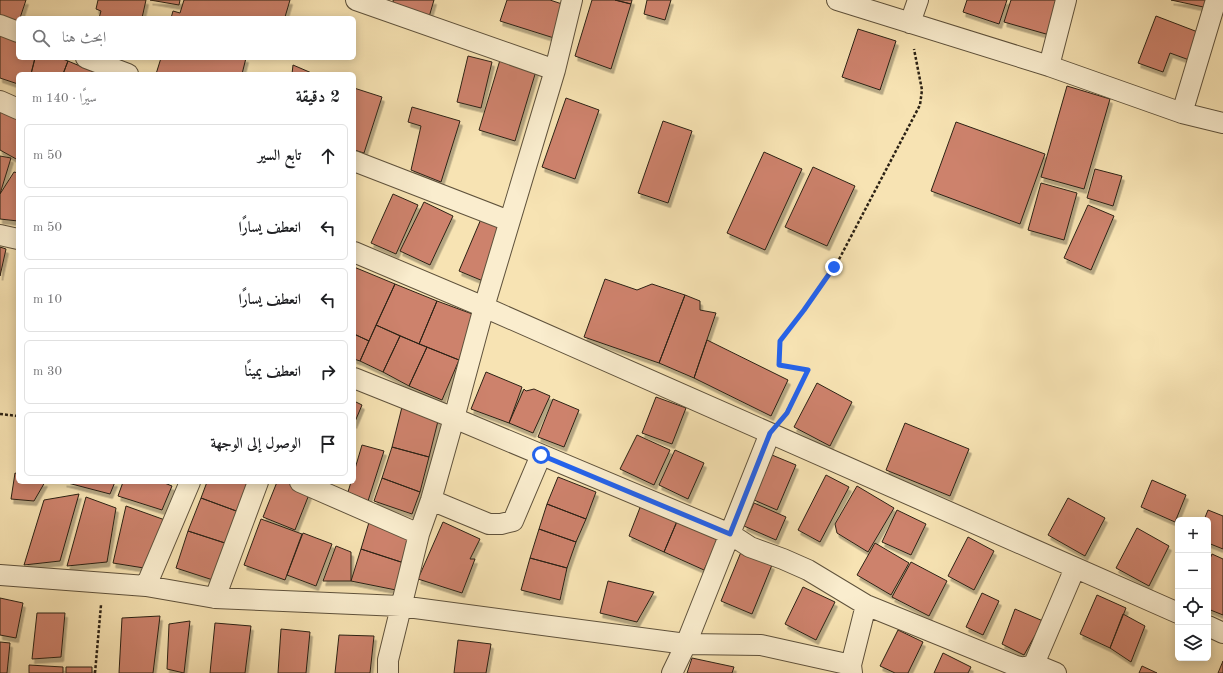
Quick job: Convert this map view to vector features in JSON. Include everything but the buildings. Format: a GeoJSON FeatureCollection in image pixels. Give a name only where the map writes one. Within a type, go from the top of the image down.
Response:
{"type":"FeatureCollection","features":[{"type":"Feature","properties":{"kind":"street"},"geometry":{"type":"LineString","coordinates":[[356,0],[555,70]]}},
{"type":"Feature","properties":{"kind":"street"},"geometry":{"type":"LineString","coordinates":[[388,673],[388,660],[400,606],[419,534],[431,500],[484,307],[555,70],[572,0]]}},
{"type":"Feature","properties":{"kind":"street"},"geometry":{"type":"LineString","coordinates":[[837,0],[1049,66],[1182,113],[1223,123]]}},
{"type":"Feature","properties":{"kind":"street"},"geometry":{"type":"LineString","coordinates":[[910,23],[918,0]]}},
{"type":"Feature","properties":{"kind":"street"},"geometry":{"type":"LineString","coordinates":[[1049,66],[1066,0]]}},
{"type":"Feature","properties":{"kind":"street"},"geometry":{"type":"LineString","coordinates":[[1182,113],[1216,0]]}},
{"type":"Feature","properties":{"kind":"street"},"geometry":{"type":"LineString","coordinates":[[0,25],[16,31]]}},
{"type":"Feature","properties":{"kind":"street"},"geometry":{"type":"LineString","coordinates":[[91,60],[123,72]]}},
{"type":"Feature","properties":{"kind":"street"},"geometry":{"type":"LineString","coordinates":[[0,101],[16,108]]}},
{"type":"Feature","properties":{"kind":"street"},"geometry":{"type":"LineString","coordinates":[[356,162],[509,221]]}},
{"type":"Feature","properties":{"kind":"street"},"geometry":{"type":"LineString","coordinates":[[0,235],[16,239]]}},
{"type":"Feature","properties":{"kind":"street"},"geometry":{"type":"LineString","coordinates":[[356,253],[484,307],[1175,612]]}},
{"type":"Feature","properties":{"kind":"street"},"geometry":{"type":"LineString","coordinates":[[356,379],[454,418],[730,534],[750,547],[783,558],[808,570],[866,605],[1016,666],[1025,668],[1034,664],[1076,568]]}},
{"type":"Feature","properties":{"kind":"street"},"geometry":{"type":"LineString","coordinates":[[672,673],[686,644],[770,433]]}},
{"type":"Feature","properties":{"kind":"street"},"geometry":{"type":"LineString","coordinates":[[431,500],[489,524],[501,524],[513,521],[541,455]]}},
{"type":"Feature","properties":{"kind":"street"},"geometry":{"type":"LineString","coordinates":[[146,586],[189,484]]}},
{"type":"Feature","properties":{"kind":"street"},"geometry":{"type":"LineString","coordinates":[[215,598],[257,484]]}},
{"type":"Feature","properties":{"kind":"street"},"geometry":{"type":"LineString","coordinates":[[305,484],[419,534]]}},
{"type":"Feature","properties":{"kind":"street"},"geometry":{"type":"LineString","coordinates":[[0,575],[146,586],[215,598],[400,606],[686,644],[761,645],[851,669],[866,605]]}},
{"type":"Feature","properties":{"kind":"street"},"geometry":{"type":"LineString","coordinates":[[1211,627],[1223,633]]}},
{"type":"Feature","properties":{"kind":"street"},"geometry":{"type":"LineString","coordinates":[[1034,664],[1056,673]]}},
{"type":"Feature","properties":{"kind":"path"},"geometry":{"type":"LineString","coordinates":[[770,433],[787,413],[808,370],[779,365],[780,341],[834,267],[920,105],[922,90],[910,23]]}},
{"type":"Feature","properties":{"kind":"path"},"geometry":{"type":"LineString","coordinates":[[0,414],[16,416]]}},
{"type":"Feature","properties":{"kind":"path"},"geometry":{"type":"LineString","coordinates":[[95,673],[103,583]]}},
{"type":"Feature","properties":{"kind":"route"},"geometry":{"type":"LineString","coordinates":[[541,455],[730,534],[770,433],[787,413],[808,370],[779,365],[780,341],[834,267]]}}]}
